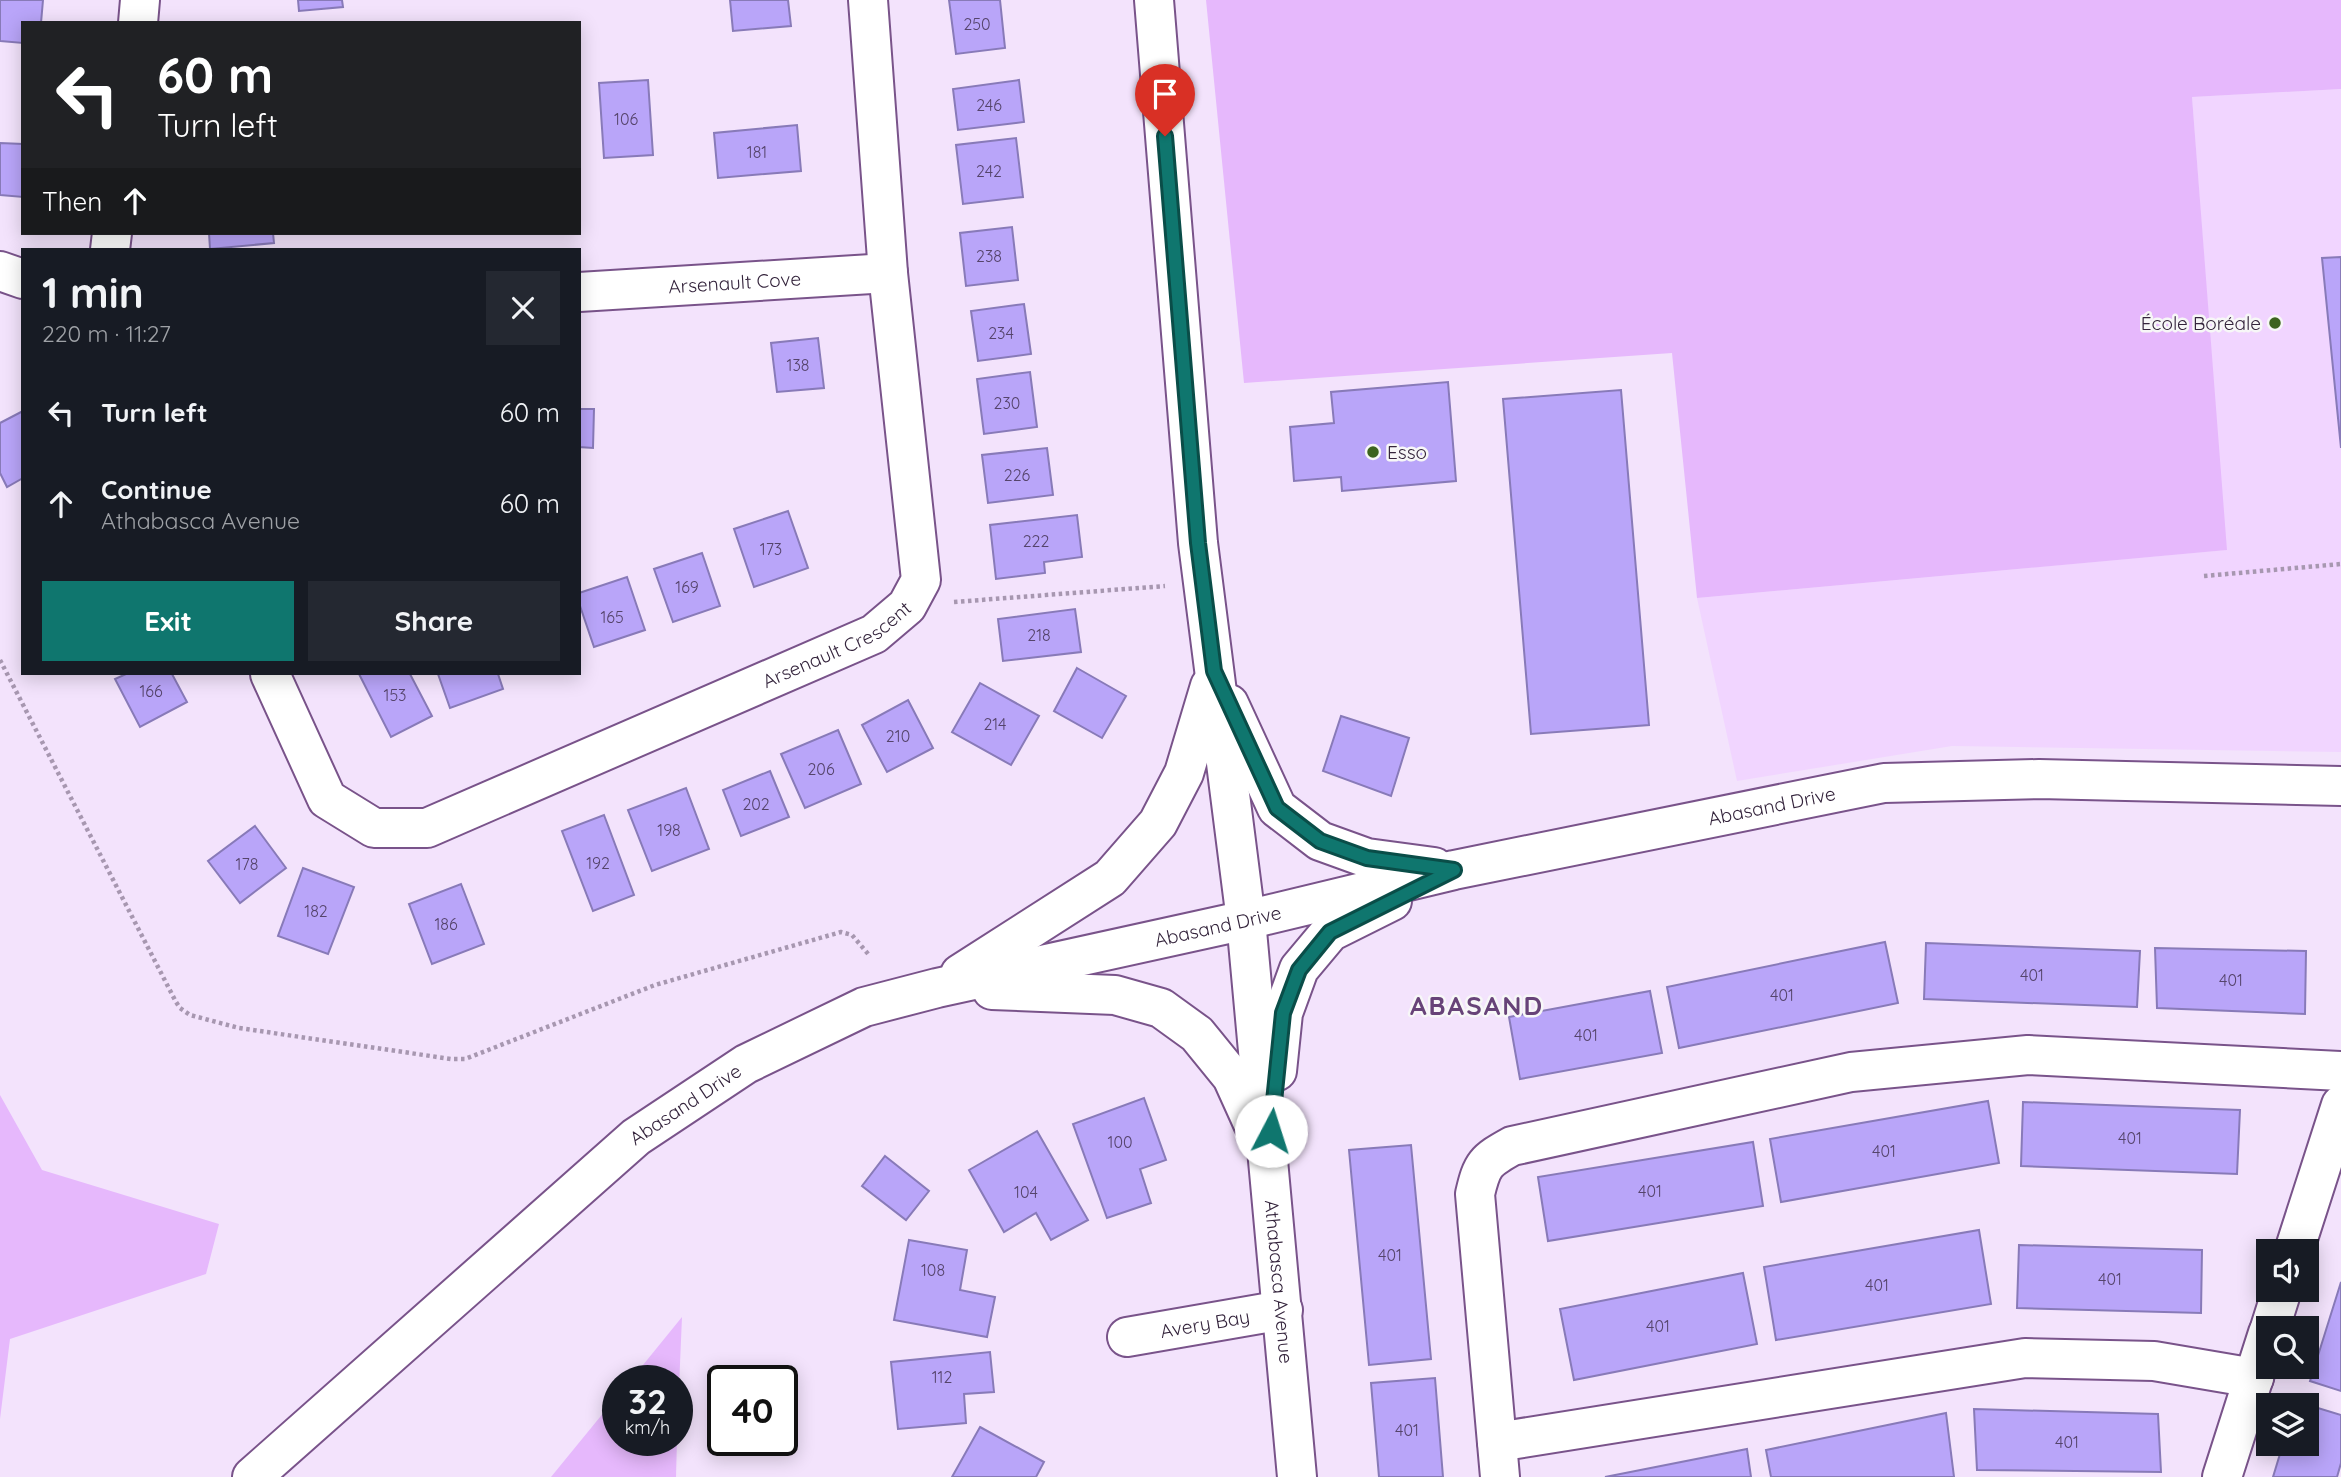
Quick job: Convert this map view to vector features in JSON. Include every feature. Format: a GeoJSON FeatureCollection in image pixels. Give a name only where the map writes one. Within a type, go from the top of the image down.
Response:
{"type":"FeatureCollection","features":[{"type":"Feature","properties":{"kind":"street"},"geometry":{"type":"LineString","coordinates":[[138,21],[140,0]]}},
{"type":"Feature","properties":{"kind":"street","name":"Arsenault Crescent"},"geometry":{"type":"LineString","coordinates":[[270,675],[327,799],[374,828],[427,828],[874,634],[907,606],[921,580],[888,273],[868,0]]}},
{"type":"Feature","properties":{"kind":"street","name":"Athabasca Avenue"},"geometry":{"type":"LineString","coordinates":[[1154,0],[1203,583],[1246,920],[1297,1477]]}},
{"type":"Feature","properties":{"kind":"street"},"geometry":{"type":"LineString","coordinates":[[0,271],[21,278]]}},
{"type":"Feature","properties":{"kind":"street","name":"Arsenault Cove"},"geometry":{"type":"LineString","coordinates":[[581,292],[888,273]]}},
{"type":"Feature","properties":{"kind":"street"},"geometry":{"type":"LineString","coordinates":[[1214,671],[1277,808],[1320,841],[1367,858],[1454,870]]}},
{"type":"Feature","properties":{"kind":"street"},"geometry":{"type":"LineString","coordinates":[[937,988],[1110,878],[1126,860],[1158,823],[1184,773],[1214,671]]}},
{"type":"Feature","properties":{"kind":"street","name":"Abasand Drive"},"geometry":{"type":"LineString","coordinates":[[252,1477],[636,1137],[746,1064],[864,1007],[1454,870],[1884,783],[2039,779],[2341,786]]}},
{"type":"Feature","properties":{"kind":"street"},"geometry":{"type":"LineString","coordinates":[[1268,1158],[1283,1013],[1299,970],[1330,932],[1454,870]]}},
{"type":"Feature","properties":{"kind":"street"},"geometry":{"type":"LineString","coordinates":[[937,988],[1115,995],[1161,1008],[1197,1034],[1232,1077],[1268,1158]]}},
{"type":"Feature","properties":{"kind":"street"},"geometry":{"type":"LineString","coordinates":[[2254,1378],[2154,1361],[2025,1358],[1498,1460],[1475,1194],[1481,1168],[1511,1146],[1851,1072],[2041,1056],[2341,1071]]}},
{"type":"Feature","properties":{"kind":"street"},"geometry":{"type":"LineString","coordinates":[[2298,1239],[2341,1105]]}},
{"type":"Feature","properties":{"kind":"street","name":"Avery Bay"},"geometry":{"type":"LineString","coordinates":[[1127,1337],[1283,1310]]}},
{"type":"Feature","properties":{"kind":"street"},"geometry":{"type":"LineString","coordinates":[[2222,1477],[2256,1372]]}},
{"type":"Feature","properties":{"kind":"path"},"geometry":{"type":"LineString","coordinates":[[2203,576],[2341,564]]}},
{"type":"Feature","properties":{"kind":"path"},"geometry":{"type":"LineString","coordinates":[[907,606],[1203,583]]}},
{"type":"Feature","properties":{"kind":"path"},"geometry":{"type":"LineString","coordinates":[[0,660],[176,1002],[190,1015],[239,1028],[465,1059],[655,985],[841,932],[852,935],[869,956]]}},
{"type":"Feature","properties":{"kind":"shaded area"},"geometry":{"type":"Polygon","coordinates":[[[1206,0],[2341,0],[2341,89],[2192,97],[2227,550],[1697,598],[1672,353],[1244,383],[1206,0]]]}},
{"type":"Feature","properties":{"kind":"shaded area","name":"École Boréale"},"geometry":{"type":"Polygon","coordinates":[[[2341,89],[2341,752],[1952,746],[1737,781],[1697,598],[2226,550],[2192,97],[2341,89]]]}},
{"type":"Feature","properties":{"kind":"shaded area"},"geometry":{"type":"Polygon","coordinates":[[[0,1095],[42,1170],[219,1224],[206,1274],[10,1339],[0,1419],[0,1095]]]}},
{"type":"Feature","properties":{"kind":"shaded area"},"geometry":{"type":"Polygon","coordinates":[[[682,1317],[680,1365],[643,1365],[682,1317]]]}},
{"type":"Feature","properties":{"kind":"shaded area"},"geometry":{"type":"Polygon","coordinates":[[[602,1415],[602,1456],[677,1456],[676,1477],[551,1477],[602,1415]]]}},
{"type":"Feature","properties":{"kind":"building"},"geometry":{"type":"Polygon","coordinates":[[[0,0],[43,0],[41,21],[21,21],[21,43],[0,41],[0,0]]]}},
{"type":"Feature","properties":{"kind":"building"},"geometry":{"type":"Polygon","coordinates":[[[298,0],[342,0],[343,7],[299,11],[298,0]]]}},
{"type":"Feature","properties":{"kind":"building"},"geometry":{"type":"Polygon","coordinates":[[[730,0],[788,0],[791,26],[733,31],[730,0]]]}},
{"type":"Feature","properties":{"kind":"building"},"geometry":{"type":"Polygon","coordinates":[[[949,0],[1000,0],[1005,48],[956,54],[949,0]]]}},
{"type":"Feature","properties":{"kind":"building"},"geometry":{"type":"Polygon","coordinates":[[[648,80],[653,155],[604,158],[599,83],[648,80]]]}},
{"type":"Feature","properties":{"kind":"building"},"geometry":{"type":"Polygon","coordinates":[[[1019,80],[1024,122],[958,130],[953,89],[1019,80]]]}},
{"type":"Feature","properties":{"kind":"building"},"geometry":{"type":"Polygon","coordinates":[[[797,125],[801,171],[718,178],[714,133],[797,125]]]}},
{"type":"Feature","properties":{"kind":"building"},"geometry":{"type":"Polygon","coordinates":[[[1016,138],[1023,197],[963,204],[956,145],[1016,138]]]}},
{"type":"Feature","properties":{"kind":"building"},"geometry":{"type":"Polygon","coordinates":[[[0,143],[21,144],[21,197],[0,195],[0,143]]]}},
{"type":"Feature","properties":{"kind":"building"},"geometry":{"type":"Polygon","coordinates":[[[1012,227],[1018,280],[966,286],[960,233],[1012,227]]]}},
{"type":"Feature","properties":{"kind":"building"},"geometry":{"type":"Polygon","coordinates":[[[209,235],[273,235],[274,243],[210,248],[209,235]]]}},
{"type":"Feature","properties":{"kind":"building"},"geometry":{"type":"Polygon","coordinates":[[[2341,257],[2341,448],[2322,258],[2341,257]]]}},
{"type":"Feature","properties":{"kind":"building"},"geometry":{"type":"Polygon","coordinates":[[[1024,304],[1031,354],[978,361],[971,311],[1024,304]]]}},
{"type":"Feature","properties":{"kind":"building"},"geometry":{"type":"Polygon","coordinates":[[[818,338],[824,388],[777,392],[771,343],[818,338]]]}},
{"type":"Feature","properties":{"kind":"building"},"geometry":{"type":"Polygon","coordinates":[[[1030,372],[1037,427],[984,434],[977,379],[1030,372]]]}},
{"type":"Feature","properties":{"kind":"building","name":"Esso"},"geometry":{"type":"Polygon","coordinates":[[[1448,382],[1456,481],[1342,491],[1341,477],[1294,481],[1290,427],[1334,423],[1331,392],[1448,382]]]}},
{"type":"Feature","properties":{"kind":"building"},"geometry":{"type":"Polygon","coordinates":[[[1621,390],[1649,725],[1531,734],[1503,399],[1621,390]]]}},
{"type":"Feature","properties":{"kind":"building"},"geometry":{"type":"Polygon","coordinates":[[[581,409],[594,409],[593,448],[581,447],[581,409]]]}},
{"type":"Feature","properties":{"kind":"building"},"geometry":{"type":"Polygon","coordinates":[[[21,412],[21,479],[7,487],[0,473],[0,423],[21,412]]]}},
{"type":"Feature","properties":{"kind":"building"},"geometry":{"type":"Polygon","coordinates":[[[1047,448],[1053,495],[988,503],[982,455],[1047,448]]]}},
{"type":"Feature","properties":{"kind":"building"},"geometry":{"type":"Polygon","coordinates":[[[788,511],[808,568],[754,587],[734,529],[788,511]]]}},
{"type":"Feature","properties":{"kind":"building"},"geometry":{"type":"Polygon","coordinates":[[[1077,515],[1082,557],[1044,562],[1045,573],[996,579],[990,525],[1077,515]]]}},
{"type":"Feature","properties":{"kind":"building"},"geometry":{"type":"Polygon","coordinates":[[[702,553],[720,606],[673,622],[654,569],[702,553]]]}},
{"type":"Feature","properties":{"kind":"building"},"geometry":{"type":"Polygon","coordinates":[[[627,577],[645,630],[594,647],[581,609],[581,592],[627,577]]]}},
{"type":"Feature","properties":{"kind":"building"},"geometry":{"type":"Polygon","coordinates":[[[1075,609],[1081,652],[1003,661],[998,619],[1075,609]]]}},
{"type":"Feature","properties":{"kind":"building"},"geometry":{"type":"Polygon","coordinates":[[[1077,668],[1126,696],[1102,738],[1054,711],[1077,668]]]}},
{"type":"Feature","properties":{"kind":"building"},"geometry":{"type":"Polygon","coordinates":[[[124,675],[173,675],[187,702],[140,727],[115,679],[124,675]]]}},
{"type":"Feature","properties":{"kind":"building"},"geometry":{"type":"Polygon","coordinates":[[[360,675],[411,675],[432,716],[391,737],[360,675]]]}},
{"type":"Feature","properties":{"kind":"building"},"geometry":{"type":"Polygon","coordinates":[[[438,675],[498,675],[503,689],[450,708],[438,675]]]}},
{"type":"Feature","properties":{"kind":"building"},"geometry":{"type":"Polygon","coordinates":[[[980,683],[1039,716],[1011,765],[952,732],[980,683]]]}},
{"type":"Feature","properties":{"kind":"building"},"geometry":{"type":"Polygon","coordinates":[[[908,700],[933,748],[887,772],[862,725],[908,700]]]}},
{"type":"Feature","properties":{"kind":"building"},"geometry":{"type":"Polygon","coordinates":[[[1341,716],[1409,738],[1391,796],[1323,771],[1341,716]]]}},
{"type":"Feature","properties":{"kind":"building"},"geometry":{"type":"Polygon","coordinates":[[[838,730],[861,784],[805,808],[781,754],[838,730]]]}},
{"type":"Feature","properties":{"kind":"building"},"geometry":{"type":"Polygon","coordinates":[[[770,771],[789,817],[741,836],[723,790],[770,771]]]}},
{"type":"Feature","properties":{"kind":"building"},"geometry":{"type":"Polygon","coordinates":[[[686,788],[709,849],[652,871],[628,810],[686,788]]]}},
{"type":"Feature","properties":{"kind":"building"},"geometry":{"type":"Polygon","coordinates":[[[604,815],[634,895],[593,911],[562,831],[604,815]]]}},
{"type":"Feature","properties":{"kind":"building"},"geometry":{"type":"Polygon","coordinates":[[[255,826],[286,868],[240,903],[208,861],[255,826]]]}},
{"type":"Feature","properties":{"kind":"building"},"geometry":{"type":"Polygon","coordinates":[[[303,868],[354,887],[328,954],[278,936],[303,868]]]}},
{"type":"Feature","properties":{"kind":"building"},"geometry":{"type":"Polygon","coordinates":[[[461,884],[484,944],[432,964],[409,904],[461,884]]]}},
{"type":"Feature","properties":{"kind":"building"},"geometry":{"type":"Polygon","coordinates":[[[1885,942],[1898,1003],[1679,1048],[1667,987],[1885,942]]]}},
{"type":"Feature","properties":{"kind":"building"},"geometry":{"type":"Polygon","coordinates":[[[1926,943],[2140,951],[2137,1007],[1924,999],[1926,943]]]}},
{"type":"Feature","properties":{"kind":"building"},"geometry":{"type":"Polygon","coordinates":[[[2155,948],[2306,951],[2305,1014],[2157,1008],[2155,948]]]}},
{"type":"Feature","properties":{"kind":"building"},"geometry":{"type":"Polygon","coordinates":[[[1650,991],[1662,1053],[1520,1079],[1509,1017],[1650,991]]]}},
{"type":"Feature","properties":{"kind":"building"},"geometry":{"type":"Polygon","coordinates":[[[1144,1098],[1166,1160],[1140,1169],[1151,1203],[1107,1218],[1073,1124],[1144,1098]]]}},
{"type":"Feature","properties":{"kind":"building"},"geometry":{"type":"Polygon","coordinates":[[[1988,1101],[1999,1163],[1781,1202],[1770,1139],[1988,1101]]]}},
{"type":"Feature","properties":{"kind":"building"},"geometry":{"type":"Polygon","coordinates":[[[2023,1102],[2240,1110],[2237,1174],[2021,1166],[2023,1102]]]}},
{"type":"Feature","properties":{"kind":"building"},"geometry":{"type":"Polygon","coordinates":[[[1037,1131],[1088,1220],[1051,1240],[1036,1213],[1004,1232],[969,1170],[1037,1131]]]}},
{"type":"Feature","properties":{"kind":"building"},"geometry":{"type":"Polygon","coordinates":[[[1753,1142],[1763,1206],[1548,1241],[1538,1177],[1753,1142]]]}},
{"type":"Feature","properties":{"kind":"building"},"geometry":{"type":"Polygon","coordinates":[[[1411,1145],[1431,1359],[1369,1365],[1349,1150],[1411,1145]]]}},
{"type":"Feature","properties":{"kind":"building"},"geometry":{"type":"Polygon","coordinates":[[[885,1156],[929,1191],[906,1220],[862,1186],[885,1156]]]}},
{"type":"Feature","properties":{"kind":"building"},"geometry":{"type":"Polygon","coordinates":[[[1979,1230],[1991,1304],[1776,1340],[1764,1267],[1979,1230]]]}},
{"type":"Feature","properties":{"kind":"building"},"geometry":{"type":"Polygon","coordinates":[[[909,1240],[967,1250],[960,1290],[995,1297],[987,1337],[894,1320],[909,1240]]]}},
{"type":"Feature","properties":{"kind":"building"},"geometry":{"type":"Polygon","coordinates":[[[2019,1245],[2202,1250],[2201,1313],[2017,1308],[2019,1245]]]}},
{"type":"Feature","properties":{"kind":"building"},"geometry":{"type":"Polygon","coordinates":[[[1743,1273],[1757,1344],[1574,1380],[1560,1309],[1743,1273]]]}},
{"type":"Feature","properties":{"kind":"building"},"geometry":{"type":"Polygon","coordinates":[[[2341,1282],[2341,1391],[2310,1381],[2319,1379],[2319,1352],[2341,1282]]]}},
{"type":"Feature","properties":{"kind":"building"},"geometry":{"type":"Polygon","coordinates":[[[990,1352],[994,1392],[964,1394],[966,1423],[898,1429],[891,1362],[990,1352]]]}},
{"type":"Feature","properties":{"kind":"building"},"geometry":{"type":"Polygon","coordinates":[[[1435,1378],[1443,1477],[1379,1477],[1371,1383],[1435,1378]]]}},
{"type":"Feature","properties":{"kind":"building"},"geometry":{"type":"Polygon","coordinates":[[[2319,1408],[2341,1415],[2341,1463],[2337,1477],[2273,1477],[2279,1456],[2319,1456],[2319,1408]]]}},
{"type":"Feature","properties":{"kind":"building"},"geometry":{"type":"Polygon","coordinates":[[[1974,1409],[2158,1414],[2161,1472],[1977,1470],[1974,1409]]]}},
{"type":"Feature","properties":{"kind":"building"},"geometry":{"type":"Polygon","coordinates":[[[1946,1413],[1954,1477],[1771,1477],[1766,1450],[1946,1413]]]}},
{"type":"Feature","properties":{"kind":"building"},"geometry":{"type":"Polygon","coordinates":[[[980,1427],[1044,1462],[1036,1477],[952,1477],[980,1427]]]}},
{"type":"Feature","properties":{"kind":"building"},"geometry":{"type":"Polygon","coordinates":[[[1747,1449],[1751,1477],[1605,1477],[1747,1449]]]}},
{"type":"Feature","properties":{"kind":"place","name":"École Boréale"},"geometry":{"type":"Point","coordinates":[2275,323]}},
{"type":"Feature","properties":{"kind":"place","name":"Esso"},"geometry":{"type":"Point","coordinates":[1373,452]}},
{"type":"Feature","properties":{"kind":"district","name":"ABASAND"},"geometry":{"type":"Point","coordinates":[1477,1006]}},
{"type":"Feature","properties":{"kind":"route"},"geometry":{"type":"LineString","coordinates":[[1165,136],[1198,543],[1214,671],[1277,808],[1320,841],[1367,858],[1454,870],[1330,932],[1299,970],[1283,1013],[1271,1131]]}}]}
